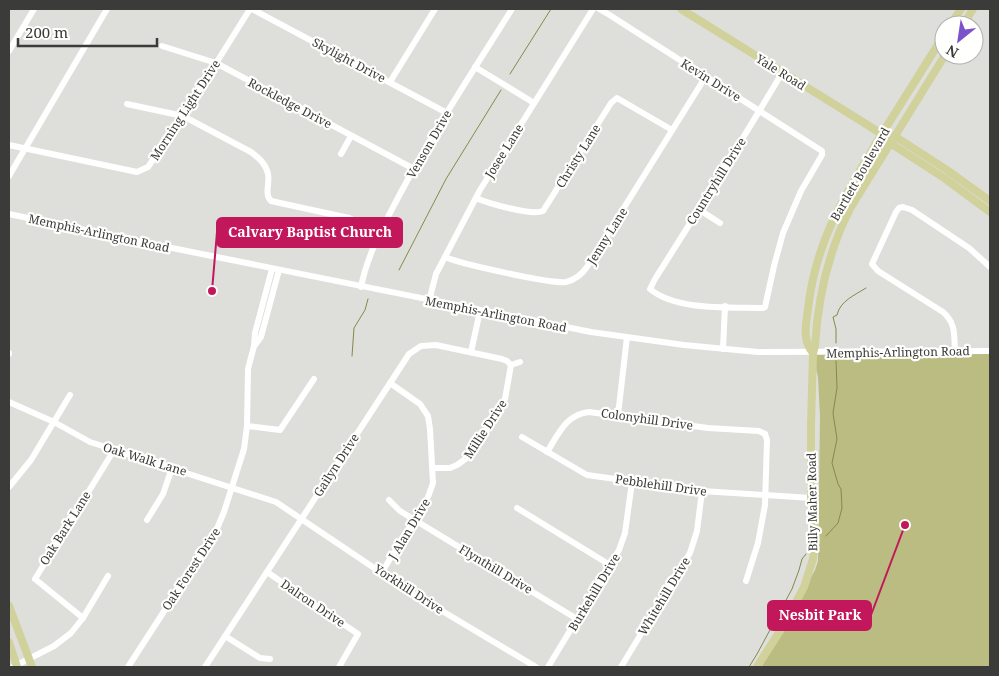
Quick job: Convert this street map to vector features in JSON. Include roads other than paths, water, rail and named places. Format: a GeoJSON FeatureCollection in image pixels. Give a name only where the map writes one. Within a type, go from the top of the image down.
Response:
{"type":"FeatureCollection","features":[{"type":"Feature","properties":{"kind":"main road","name":"Yale Road"},"geometry":{"type":"LineString","coordinates":[[684,9],[782,73],[882,134],[890,143],[944,178],[990,212]]}},
{"type":"Feature","properties":{"kind":"main road","name":"Bartlett Boulevard"},"geometry":{"type":"LineString","coordinates":[[934,51],[841,202],[824,240],[813,277],[806,326],[806,345],[812,353],[815,346],[820,298],[827,264],[834,243],[851,206],[938,65]]}},
{"type":"Feature","properties":{"kind":"main road","name":"Yale Road"},"geometry":{"type":"LineString","coordinates":[[882,134],[894,136],[947,170],[990,201]]}},
{"type":"Feature","properties":{"kind":"main road"},"geometry":{"type":"LineString","coordinates":[[824,240],[834,243]]}},
{"type":"Feature","properties":{"kind":"main road","name":"Billy Maher Road"},"geometry":{"type":"LineString","coordinates":[[757,667],[792,611],[808,578],[813,559],[815,540],[811,498],[812,353]]}},
{"type":"Feature","properties":{"kind":"main road"},"geometry":{"type":"LineString","coordinates":[[9,606],[32,667]]}},
{"type":"Feature","properties":{"kind":"main road"},"geometry":{"type":"LineString","coordinates":[[9,642],[15,667]]}},
{"type":"Feature","properties":{"kind":"street"},"geometry":{"type":"LineString","coordinates":[[9,51],[34,9]]}},
{"type":"Feature","properties":{"kind":"street"},"geometry":{"type":"LineString","coordinates":[[9,176],[108,9]]}},
{"type":"Feature","properties":{"kind":"street","name":"Morning Light Drive"},"geometry":{"type":"LineString","coordinates":[[9,145],[137,172],[148,167],[251,9]]}},
{"type":"Feature","properties":{"kind":"street","name":"Skylight Drive"},"geometry":{"type":"LineString","coordinates":[[251,9],[447,113]]}},
{"type":"Feature","properties":{"kind":"street"},"geometry":{"type":"LineString","coordinates":[[390,82],[435,9]]}},
{"type":"Feature","properties":{"kind":"street","name":"Venson Drive"},"geometry":{"type":"LineString","coordinates":[[361,287],[368,259],[414,169],[512,9]]}},
{"type":"Feature","properties":{"kind":"street","name":"Josee Lane"},"geometry":{"type":"LineString","coordinates":[[429,300],[434,278],[476,198],[593,9]]}},
{"type":"Feature","properties":{"kind":"street","name":"Kevin Drive"},"geometry":{"type":"LineString","coordinates":[[599,9],[820,148],[822,152],[801,191],[783,233],[766,306],[764,308],[725,306]]}},
{"type":"Feature","properties":{"kind":"street","name":"Rockledge Drive"},"geometry":{"type":"LineString","coordinates":[[162,46],[216,63],[414,169]]}},
{"type":"Feature","properties":{"kind":"street"},"geometry":{"type":"LineString","coordinates":[[476,67],[534,103]]}},
{"type":"Feature","properties":{"kind":"street","name":"Countryhill Drive"},"geometry":{"type":"LineString","coordinates":[[725,306],[680,303],[661,296],[650,289],[782,73]]}},
{"type":"Feature","properties":{"kind":"street","name":"Jenny Lane"},"geometry":{"type":"LineString","coordinates":[[445,257],[550,281],[567,282],[576,278],[588,267],[706,76]]}},
{"type":"Feature","properties":{"kind":"street","name":"Christy Lane"},"geometry":{"type":"LineString","coordinates":[[476,198],[490,204],[520,210],[538,213],[543,211],[611,103],[617,98],[672,130]]}},
{"type":"Feature","properties":{"kind":"street"},"geometry":{"type":"LineString","coordinates":[[127,104],[183,116],[251,152],[260,160],[268,174],[266,200],[349,218],[380,233]]}},
{"type":"Feature","properties":{"kind":"street"},"geometry":{"type":"LineString","coordinates":[[341,154],[351,136]]}},
{"type":"Feature","properties":{"kind":"street"},"geometry":{"type":"LineString","coordinates":[[955,351],[954,327],[948,316],[880,273],[872,264],[896,212],[899,208],[903,207],[916,212],[964,244],[990,267]]}},
{"type":"Feature","properties":{"kind":"street"},"geometry":{"type":"LineString","coordinates":[[698,210],[720,223]]}},
{"type":"Feature","properties":{"kind":"street","name":"Memphis-Arlington Road"},"geometry":{"type":"LineString","coordinates":[[9,214],[569,329],[758,352],[990,351]]}},
{"type":"Feature","properties":{"kind":"street","name":"Oak Forest Drive"},"geometry":{"type":"LineString","coordinates":[[128,667],[218,528],[244,449],[247,426],[248,369],[254,346],[261,337],[275,269]]}},
{"type":"Feature","properties":{"kind":"street"},"geometry":{"type":"LineString","coordinates":[[723,349],[725,306]]}},
{"type":"Feature","properties":{"kind":"street"},"geometry":{"type":"LineString","coordinates":[[471,352],[480,311]]}},
{"type":"Feature","properties":{"kind":"street"},"geometry":{"type":"LineString","coordinates":[[618,416],[628,337]]}},
{"type":"Feature","properties":{"kind":"street","name":"Gailyn Drive"},"geometry":{"type":"LineString","coordinates":[[205,667],[407,356],[421,346],[436,345],[502,359],[511,365]]}},
{"type":"Feature","properties":{"kind":"street"},"geometry":{"type":"LineString","coordinates":[[511,365],[520,362]]}},
{"type":"Feature","properties":{"kind":"street","name":"Millie Drive"},"geometry":{"type":"LineString","coordinates":[[433,468],[457,465],[471,455],[505,399],[511,365]]}},
{"type":"Feature","properties":{"kind":"street"},"geometry":{"type":"LineString","coordinates":[[247,426],[280,430],[314,379]]}},
{"type":"Feature","properties":{"kind":"street","name":"J Alan Drive"},"geometry":{"type":"LineString","coordinates":[[382,572],[432,489],[433,468],[428,416],[420,404],[390,383]]}},
{"type":"Feature","properties":{"kind":"street"},"geometry":{"type":"LineString","coordinates":[[9,487],[31,460],[70,396]]}},
{"type":"Feature","properties":{"kind":"street","name":"Oak Walk Lane"},"geometry":{"type":"LineString","coordinates":[[9,402],[54,422],[90,442],[232,486],[276,502],[284,508]]}},
{"type":"Feature","properties":{"kind":"street","name":"Colonyhill Drive"},"geometry":{"type":"LineString","coordinates":[[547,452],[564,424],[576,415],[589,412],[708,428],[766,432],[766,495]]}},
{"type":"Feature","properties":{"kind":"street","name":"Pebblehill Drive"},"geometry":{"type":"LineString","coordinates":[[522,437],[583,473],[632,482],[702,491],[811,498]]}},
{"type":"Feature","properties":{"kind":"street","name":"Oak Bark Lane"},"geometry":{"type":"LineString","coordinates":[[83,618],[35,579],[114,450]]}},
{"type":"Feature","properties":{"kind":"street"},"geometry":{"type":"LineString","coordinates":[[147,520],[163,494],[172,468]]}},
{"type":"Feature","properties":{"kind":"street","name":"Burkehill Drive"},"geometry":{"type":"LineString","coordinates":[[548,667],[619,550],[624,536],[632,482]]}},
{"type":"Feature","properties":{"kind":"street","name":"Whitehill Drive"},"geometry":{"type":"LineString","coordinates":[[621,667],[690,553],[697,531],[702,491]]}},
{"type":"Feature","properties":{"kind":"street"},"geometry":{"type":"LineString","coordinates":[[746,581],[758,543],[766,495]]}},
{"type":"Feature","properties":{"kind":"street","name":"Flynthill Drive"},"geometry":{"type":"LineString","coordinates":[[389,500],[397,509],[414,520],[577,619]]}},
{"type":"Feature","properties":{"kind":"street","name":"Yorkhill Drive"},"geometry":{"type":"LineString","coordinates":[[284,508],[407,590],[536,667]]}},
{"type":"Feature","properties":{"kind":"street"},"geometry":{"type":"LineString","coordinates":[[517,508],[610,565]]}},
{"type":"Feature","properties":{"kind":"street","name":"Dalron Drive"},"geometry":{"type":"LineString","coordinates":[[267,572],[358,634],[339,667]]}},
{"type":"Feature","properties":{"kind":"street"},"geometry":{"type":"LineString","coordinates":[[15,667],[61,642],[71,633],[83,618],[108,576]]}},
{"type":"Feature","properties":{"kind":"street"},"geometry":{"type":"LineString","coordinates":[[225,636],[260,658],[270,659]]}},
{"type":"Feature","properties":{"kind":"waterway"},"geometry":{"type":"LineString","coordinates":[[510,74],[551,9]]}},
{"type":"Feature","properties":{"kind":"waterway"},"geometry":{"type":"LineString","coordinates":[[399,270],[446,179],[501,90]]}},
{"type":"Feature","properties":{"kind":"waterway"},"geometry":{"type":"LineString","coordinates":[[836,343],[836,329],[833,317],[837,315],[845,302],[866,288]]}},
{"type":"Feature","properties":{"kind":"waterway"},"geometry":{"type":"LineString","coordinates":[[352,356],[354,328],[365,310],[368,299]]}},
{"type":"Feature","properties":{"kind":"waterway"},"geometry":{"type":"LineString","coordinates":[[826,536],[838,523],[842,508],[841,489],[832,463],[837,439],[833,413],[837,388],[836,361]]}},
{"type":"Feature","properties":{"kind":"waterway"},"geometry":{"type":"LineString","coordinates":[[749,667],[792,589],[802,559],[806,554]]}},
{"type":"Feature","properties":{"kind":"place","name":"Calvary Baptist Church"},"geometry":{"type":"Point","coordinates":[212,291]}},
{"type":"Feature","properties":{"kind":"place","name":"Nesbit Park"},"geometry":{"type":"Point","coordinates":[905,525]}}]}
